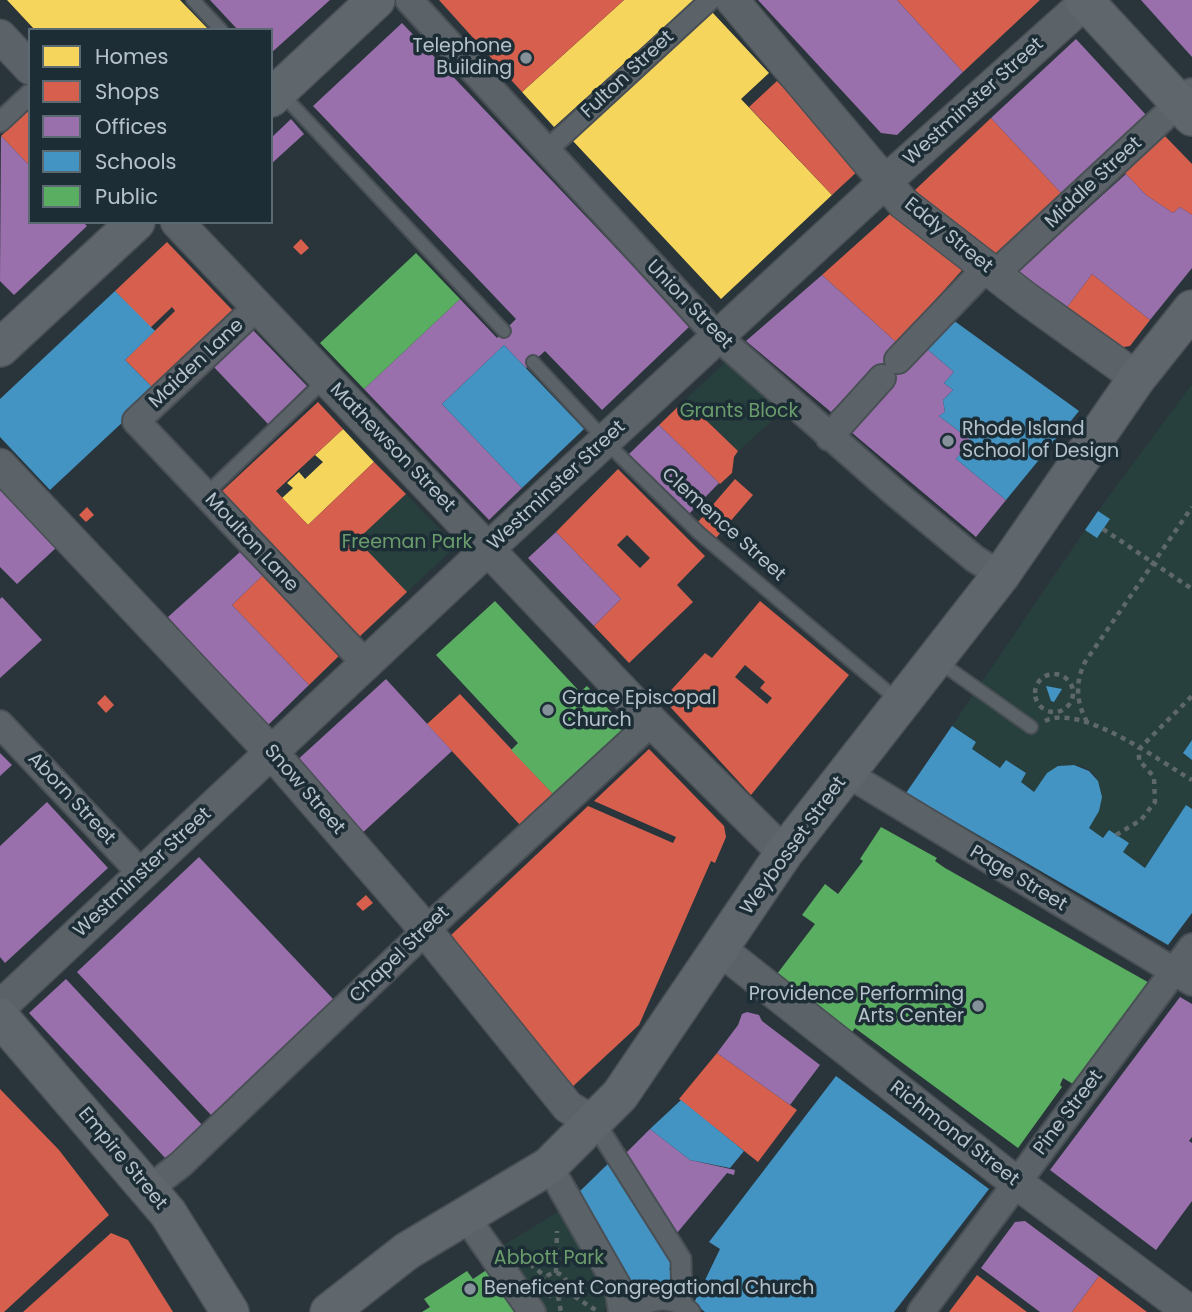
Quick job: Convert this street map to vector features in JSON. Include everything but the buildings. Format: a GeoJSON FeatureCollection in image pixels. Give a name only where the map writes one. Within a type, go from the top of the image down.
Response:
{"type":"FeatureCollection","features":[{"type":"Feature","properties":{"kind":"main road"},"geometry":{"type":"LineString","coordinates":[[274,91],[376,0]]}},
{"type":"Feature","properties":{"kind":"main road"},"geometry":{"type":"LineString","coordinates":[[1086,1],[1187,104]]}},
{"type":"Feature","properties":{"kind":"main road"},"geometry":{"type":"LineString","coordinates":[[0,348],[134,224]]}},
{"type":"Feature","properties":{"kind":"main road","name":"Weybosset Street"},"geometry":{"type":"LineString","coordinates":[[329,1312],[407,1251],[549,1166],[595,1123],[620,1095],[721,950],[784,853],[1001,575],[1137,378],[1192,309]]}},
{"type":"Feature","properties":{"kind":"main road","name":"Empire Street"},"geometry":{"type":"LineString","coordinates":[[0,1017],[178,1225],[230,1312]]}},
{"type":"Feature","properties":{"kind":"street","name":"Union Street"},"geometry":{"type":"LineString","coordinates":[[409,0],[718,337],[829,437],[975,559],[1001,575]]}},
{"type":"Feature","properties":{"kind":"street","name":"Fulton Street"},"geometry":{"type":"LineString","coordinates":[[546,151],[710,0]]}},
{"type":"Feature","properties":{"kind":"street","name":"Eddy Street"},"geometry":{"type":"LineString","coordinates":[[732,0],[903,203],[1137,378]]}},
{"type":"Feature","properties":{"kind":"street","name":"Westminster Street"},"geometry":{"type":"LineString","coordinates":[[0,1007],[489,548],[886,181],[1086,1]]}},
{"type":"Feature","properties":{"kind":"street"},"geometry":{"type":"LineString","coordinates":[[0,36],[28,66]]}},
{"type":"Feature","properties":{"kind":"street"},"geometry":{"type":"LineString","coordinates":[[0,122],[28,96]]}},
{"type":"Feature","properties":{"kind":"street","name":"Middle Street"},"geometry":{"type":"LineString","coordinates":[[829,437],[890,369],[991,271],[1187,104]]}},
{"type":"Feature","properties":{"kind":"street","name":"Mathewson Street"},"geometry":{"type":"LineString","coordinates":[[179,224],[652,722],[784,853]]}},
{"type":"Feature","properties":{"kind":"street","name":"Maiden Lane"},"geometry":{"type":"LineString","coordinates":[[136,421],[258,306]]}},
{"type":"Feature","properties":{"kind":"street","name":"Moulton Lane"},"geometry":{"type":"LineString","coordinates":[[136,421],[367,665]]}},
{"type":"Feature","properties":{"kind":"street","name":"Snow Street"},"geometry":{"type":"LineString","coordinates":[[0,465],[272,753],[426,930],[568,1107],[595,1123]]}},
{"type":"Feature","properties":{"kind":"street","name":"Chapel Street"},"geometry":{"type":"LineString","coordinates":[[149,1189],[181,1164],[426,930],[652,722]]}},
{"type":"Feature","properties":{"kind":"street","name":"Aborn Street"},"geometry":{"type":"LineString","coordinates":[[0,724],[142,874]]}},
{"type":"Feature","properties":{"kind":"street","name":"Page Street"},"geometry":{"type":"LineString","coordinates":[[846,773],[1183,977]]}},
{"type":"Feature","properties":{"kind":"street","name":"Pine Street"},"geometry":{"type":"LineString","coordinates":[[921,1312],[1017,1183],[1183,977],[1192,947]]}},
{"type":"Feature","properties":{"kind":"street","name":"Richmond Street"},"geometry":{"type":"LineString","coordinates":[[721,950],[1017,1183],[1190,1312]]}},
{"type":"Feature","properties":{"kind":"street"},"geometry":{"type":"LineString","coordinates":[[549,1166],[618,1287],[614,1310],[636,1308],[662,1298],[686,1308],[681,1259],[595,1123]]}},
{"type":"Feature","properties":{"kind":"street"},"geometry":{"type":"LineString","coordinates":[[466,1217],[531,1312]]}},
{"type":"Feature","properties":{"kind":"lane"},"geometry":{"type":"LineString","coordinates":[[193,0],[219,28]]}},
{"type":"Feature","properties":{"kind":"lane"},"geometry":{"type":"LineString","coordinates":[[274,91],[504,331]]}},
{"type":"Feature","properties":{"kind":"lane","name":"Clemence Street"},"geometry":{"type":"LineString","coordinates":[[533,362],[699,533],[900,703]]}},
{"type":"Feature","properties":{"kind":"lane"},"geometry":{"type":"LineString","coordinates":[[206,494],[327,379]]}},
{"type":"Feature","properties":{"kind":"lane"},"geometry":{"type":"LineString","coordinates":[[935,659],[1031,727]]}},
{"type":"Feature","properties":{"kind":"path"},"geometry":{"type":"LineString","coordinates":[[1087,722],[1079,704],[1078,678],[1085,662],[1192,507]]}},
{"type":"Feature","properties":{"kind":"path"},"geometry":{"type":"LineString","coordinates":[[1103,529],[1192,589]]}},
{"type":"Feature","properties":{"kind":"path"},"geometry":{"type":"LineString","coordinates":[[1078,678],[1049,674],[1036,687],[1039,705],[1056,715],[1087,722],[1192,780]]}},
{"type":"Feature","properties":{"kind":"path"},"geometry":{"type":"LineString","coordinates":[[1031,727],[1056,715],[1072,702],[1073,689],[1067,678]]}},
{"type":"Feature","properties":{"kind":"path"},"geometry":{"type":"LineString","coordinates":[[1116,835],[1141,820],[1155,802],[1154,777],[1139,760],[1139,750],[1192,696]]}},
{"type":"Feature","properties":{"kind":"path"},"geometry":{"type":"LineString","coordinates":[[556,1273],[557,1221]]}},
{"type":"Feature","properties":{"kind":"path"},"geometry":{"type":"LineString","coordinates":[[556,1273],[566,1279],[566,1291]]}},
{"type":"Feature","properties":{"kind":"path"},"geometry":{"type":"LineString","coordinates":[[556,1273],[546,1277],[543,1288],[547,1294],[558,1296],[566,1291]]}},
{"type":"Feature","properties":{"kind":"path"},"geometry":{"type":"LineString","coordinates":[[566,1291],[614,1310]]}},
{"type":"Feature","properties":{"kind":"path"},"geometry":{"type":"LineString","coordinates":[[558,1296],[561,1312]]}},
{"type":"Feature","properties":{"kind":"green space","name":"Grants Block"},"geometry":{"type":"Polygon","coordinates":[[[726,362],[782,412],[738,451],[685,400],[726,362]]]}},
{"type":"Feature","properties":{"kind":"green space"},"geometry":{"type":"Polygon","coordinates":[[[1192,384],[1192,740],[1183,753],[1192,760],[1192,809],[1186,806],[1145,868],[1123,852],[1128,843],[1109,830],[1103,838],[1089,828],[1099,804],[1100,792],[1093,773],[1085,767],[1058,766],[1034,792],[1021,782],[1026,773],[1006,760],[1000,768],[972,749],[976,742],[952,726],[1098,511],[1192,384]]]}},
{"type":"Feature","properties":{"kind":"green space","name":"Freeman Park"},"geometry":{"type":"Polygon","coordinates":[[[406,494],[456,546],[407,592],[357,540],[406,494]]]}},
{"type":"Feature","properties":{"kind":"green space","name":"Abbott Park"},"geometry":{"type":"Polygon","coordinates":[[[561,1210],[610,1293],[604,1312],[543,1312],[499,1248],[561,1210]]]}},
{"type":"Feature","properties":{"kind":"place","name":"Telephone Building"},"geometry":{"type":"Point","coordinates":[526,58]}},
{"type":"Feature","properties":{"kind":"place","name":"Rhode Island School of Design"},"geometry":{"type":"Point","coordinates":[948,441]}},
{"type":"Feature","properties":{"kind":"place","name":"Grace Episcopal Church"},"geometry":{"type":"Point","coordinates":[548,710]}},
{"type":"Feature","properties":{"kind":"place","name":"Providence Performing Arts Center"},"geometry":{"type":"Point","coordinates":[978,1006]}},
{"type":"Feature","properties":{"kind":"place","name":"Beneficent Congregational Church"},"geometry":{"type":"Point","coordinates":[470,1289]}}]}
